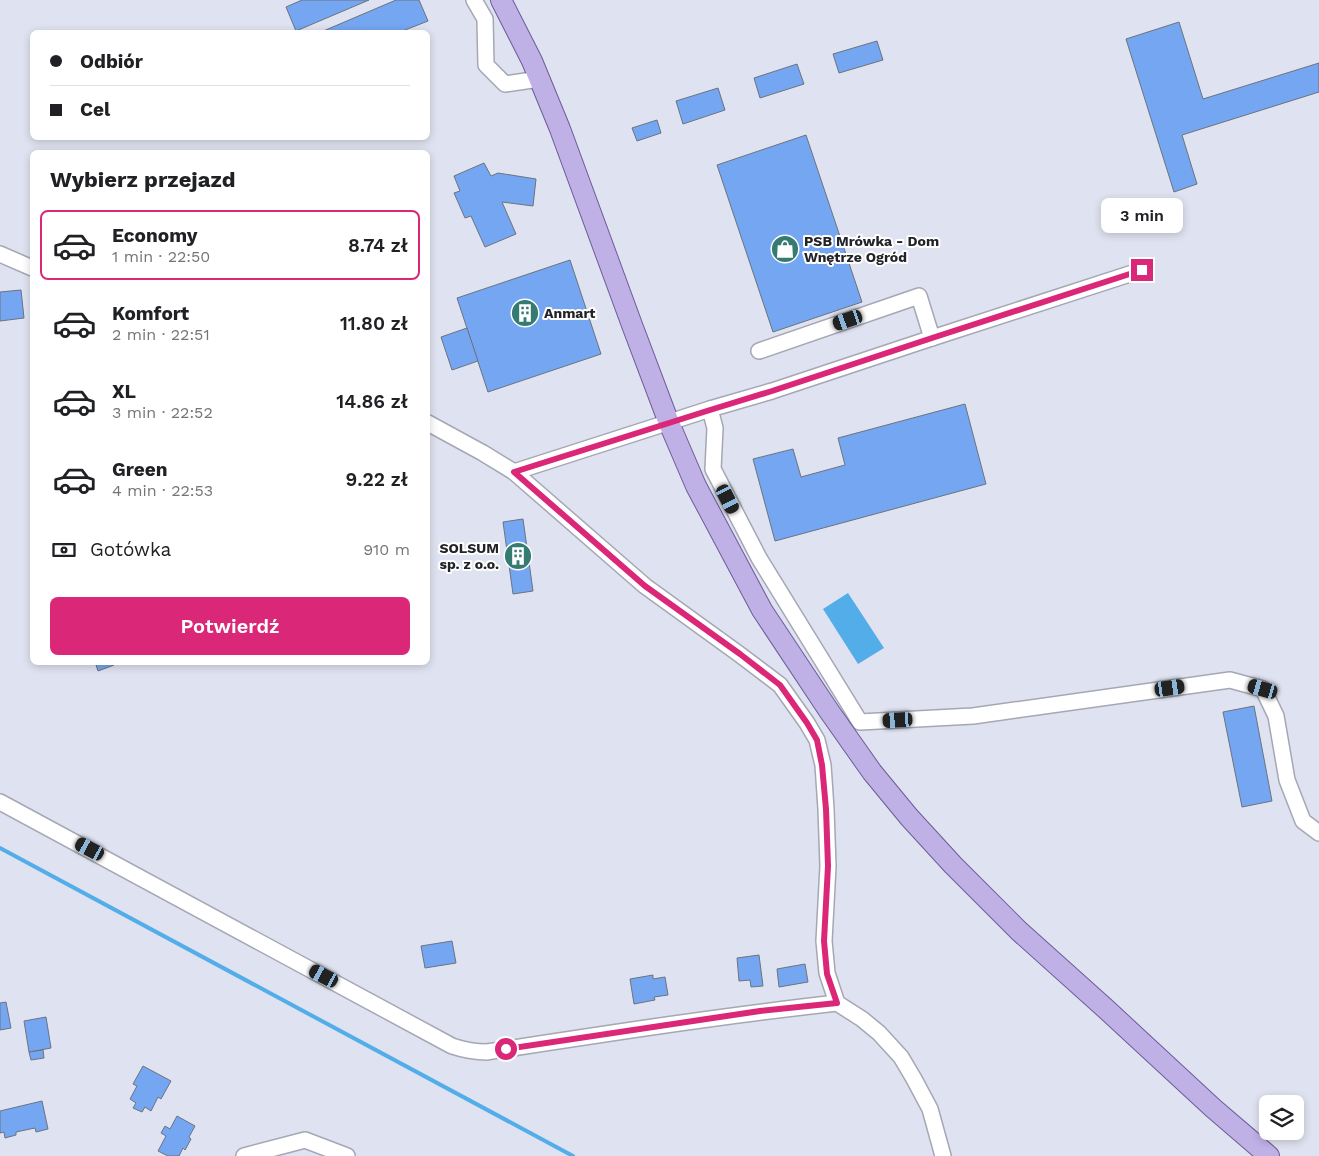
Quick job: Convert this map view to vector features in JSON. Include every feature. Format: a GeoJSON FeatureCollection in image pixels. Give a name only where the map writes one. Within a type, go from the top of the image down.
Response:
{"type":"FeatureCollection","features":[{"type":"Feature","properties":{"kind":"main road"},"geometry":{"type":"LineString","coordinates":[[501,0],[540,79],[669,423],[696,486],[762,610],[829,711],[878,780],[953,865],[1019,931],[1269,1156]]}},
{"type":"Feature","properties":{"kind":"street"},"geometry":{"type":"LineString","coordinates":[[474,0],[485,19],[486,65],[505,84],[540,79]]}},
{"type":"Feature","properties":{"kind":"street"},"geometry":{"type":"LineString","coordinates":[[0,254],[30,267]]}},
{"type":"Feature","properties":{"kind":"street"},"geometry":{"type":"LineString","coordinates":[[514,472],[772,391],[1142,270]]}},
{"type":"Feature","properties":{"kind":"street"},"geometry":{"type":"LineString","coordinates":[[759,351],[919,296],[932,338]]}},
{"type":"Feature","properties":{"kind":"street"},"geometry":{"type":"LineString","coordinates":[[710,410],[715,428],[713,469],[759,558],[860,722],[974,716],[1230,680],[1263,689],[1276,716],[1287,780],[1299,813],[1303,821],[1319,833]]}},
{"type":"Feature","properties":{"kind":"street"},"geometry":{"type":"LineString","coordinates":[[430,424],[514,472],[645,586],[780,685],[807,723],[817,740],[822,765],[826,809],[828,866],[824,941],[827,974],[837,1003],[880,1033],[901,1057],[930,1109],[943,1156]]}},
{"type":"Feature","properties":{"kind":"street"},"geometry":{"type":"LineString","coordinates":[[0,802],[452,1046],[464,1050],[487,1052],[760,1011],[837,1003]]}},
{"type":"Feature","properties":{"kind":"street"},"geometry":{"type":"LineString","coordinates":[[244,1156],[305,1140],[347,1156]]}},
{"type":"Feature","properties":{"kind":"water"},"geometry":{"type":"Polygon","coordinates":[[[848,593],[884,648],[858,664],[823,609],[848,593]]]}},
{"type":"Feature","properties":{"kind":"building"},"geometry":{"type":"Polygon","coordinates":[[[302,0],[369,0],[298,30],[296,30],[286,7],[302,0]]]}},
{"type":"Feature","properties":{"kind":"building"},"geometry":{"type":"Polygon","coordinates":[[[396,0],[419,0],[428,21],[405,30],[326,30],[396,0]]]}},
{"type":"Feature","properties":{"kind":"building"},"geometry":{"type":"Polygon","coordinates":[[[1179,22],[1203,99],[1319,63],[1319,92],[1182,135],[1197,184],[1174,192],[1126,39],[1179,22]]]}},
{"type":"Feature","properties":{"kind":"building"},"geometry":{"type":"Polygon","coordinates":[[[877,41],[883,60],[839,73],[833,54],[877,41]]]}},
{"type":"Feature","properties":{"kind":"building"},"geometry":{"type":"Polygon","coordinates":[[[797,64],[804,84],[760,98],[754,78],[797,64]]]}},
{"type":"Feature","properties":{"kind":"building"},"geometry":{"type":"Polygon","coordinates":[[[718,88],[725,110],[683,124],[676,101],[718,88]]]}},
{"type":"Feature","properties":{"kind":"building"},"geometry":{"type":"Polygon","coordinates":[[[657,120],[661,133],[637,141],[632,128],[657,120]]]}},
{"type":"Feature","properties":{"kind":"building"},"geometry":{"type":"Polygon","coordinates":[[[806,135],[862,302],[773,332],[717,165],[806,135]]]}},
{"type":"Feature","properties":{"kind":"building"},"geometry":{"type":"Polygon","coordinates":[[[484,163],[491,176],[498,173],[536,179],[533,206],[502,202],[516,234],[485,247],[471,216],[465,218],[454,193],[460,191],[454,176],[484,163]]]}},
{"type":"Feature","properties":{"kind":"building","name":"Anmart"},"geometry":{"type":"Polygon","coordinates":[[[570,260],[601,354],[488,392],[457,298],[570,260]]]}},
{"type":"Feature","properties":{"kind":"building"},"geometry":{"type":"Polygon","coordinates":[[[21,290],[24,318],[0,321],[0,292],[21,290]]]}},
{"type":"Feature","properties":{"kind":"building"},"geometry":{"type":"Polygon","coordinates":[[[467,328],[478,361],[452,370],[441,337],[467,328]]]}},
{"type":"Feature","properties":{"kind":"building"},"geometry":{"type":"Polygon","coordinates":[[[965,404],[986,484],[775,541],[753,459],[793,449],[801,477],[845,465],[838,438],[965,404]]]}},
{"type":"Feature","properties":{"kind":"building","name":"SOLSUM sp. z o.o."},"geometry":{"type":"Polygon","coordinates":[[[523,519],[533,591],[513,594],[503,522],[523,519]]]}},
{"type":"Feature","properties":{"kind":"building"},"geometry":{"type":"Polygon","coordinates":[[[96,665],[114,665],[98,671],[96,665]]]}},
{"type":"Feature","properties":{"kind":"building"},"geometry":{"type":"Polygon","coordinates":[[[1254,706],[1272,801],[1242,807],[1223,712],[1254,706]]]}},
{"type":"Feature","properties":{"kind":"building"},"geometry":{"type":"Polygon","coordinates":[[[452,941],[456,963],[425,968],[421,946],[452,941]]]}},
{"type":"Feature","properties":{"kind":"building"},"geometry":{"type":"Polygon","coordinates":[[[759,955],[763,986],[751,987],[750,980],[739,981],[737,958],[759,955]]]}},
{"type":"Feature","properties":{"kind":"building"},"geometry":{"type":"Polygon","coordinates":[[[805,964],[808,982],[779,987],[777,969],[805,964]]]}},
{"type":"Feature","properties":{"kind":"building"},"geometry":{"type":"Polygon","coordinates":[[[653,975],[653,979],[665,977],[668,995],[654,997],[655,1000],[634,1004],[630,979],[653,975]]]}},
{"type":"Feature","properties":{"kind":"building"},"geometry":{"type":"Polygon","coordinates":[[[6,1002],[11,1028],[0,1030],[0,1003],[6,1002]]]}},
{"type":"Feature","properties":{"kind":"building"},"geometry":{"type":"Polygon","coordinates":[[[46,1017],[51,1048],[29,1052],[24,1021],[46,1017]]]}},
{"type":"Feature","properties":{"kind":"building"},"geometry":{"type":"Polygon","coordinates":[[[43,1050],[44,1058],[31,1060],[29,1052],[43,1050]]]}},
{"type":"Feature","properties":{"kind":"building"},"geometry":{"type":"Polygon","coordinates":[[[143,1066],[171,1081],[161,1099],[158,1097],[151,1111],[145,1107],[142,1112],[133,1108],[136,1103],[130,1099],[137,1086],[133,1084],[143,1066]]]}},
{"type":"Feature","properties":{"kind":"building"},"geometry":{"type":"Polygon","coordinates":[[[42,1101],[48,1129],[36,1132],[35,1128],[16,1132],[16,1135],[5,1138],[4,1132],[0,1133],[0,1111],[42,1101]]]}},
{"type":"Feature","properties":{"kind":"building"},"geometry":{"type":"Polygon","coordinates":[[[177,1116],[195,1126],[185,1150],[183,1148],[179,1156],[168,1156],[158,1151],[166,1136],[161,1133],[165,1126],[170,1129],[177,1116]]]}},
{"type":"Feature","properties":{"kind":"waterway"},"geometry":{"type":"LineString","coordinates":[[0,848],[573,1156]]}},
{"type":"Feature","properties":{"kind":"place","name":"PSB Mrówka - Dom Wnętrze Ogród"},"geometry":{"type":"Point","coordinates":[785,249]}},
{"type":"Feature","properties":{"kind":"place","name":"Anmart"},"geometry":{"type":"Point","coordinates":[525,313]}},
{"type":"Feature","properties":{"kind":"place","name":"SOLSUM sp. z o.o."},"geometry":{"type":"Point","coordinates":[518,556]}},
{"type":"Feature","properties":{"kind":"route"},"geometry":{"type":"LineString","coordinates":[[506,1049],[760,1011],[837,1003],[827,974],[824,941],[828,866],[822,765],[817,740],[807,723],[780,685],[645,586],[514,472],[772,391],[1142,270]]}}]}
